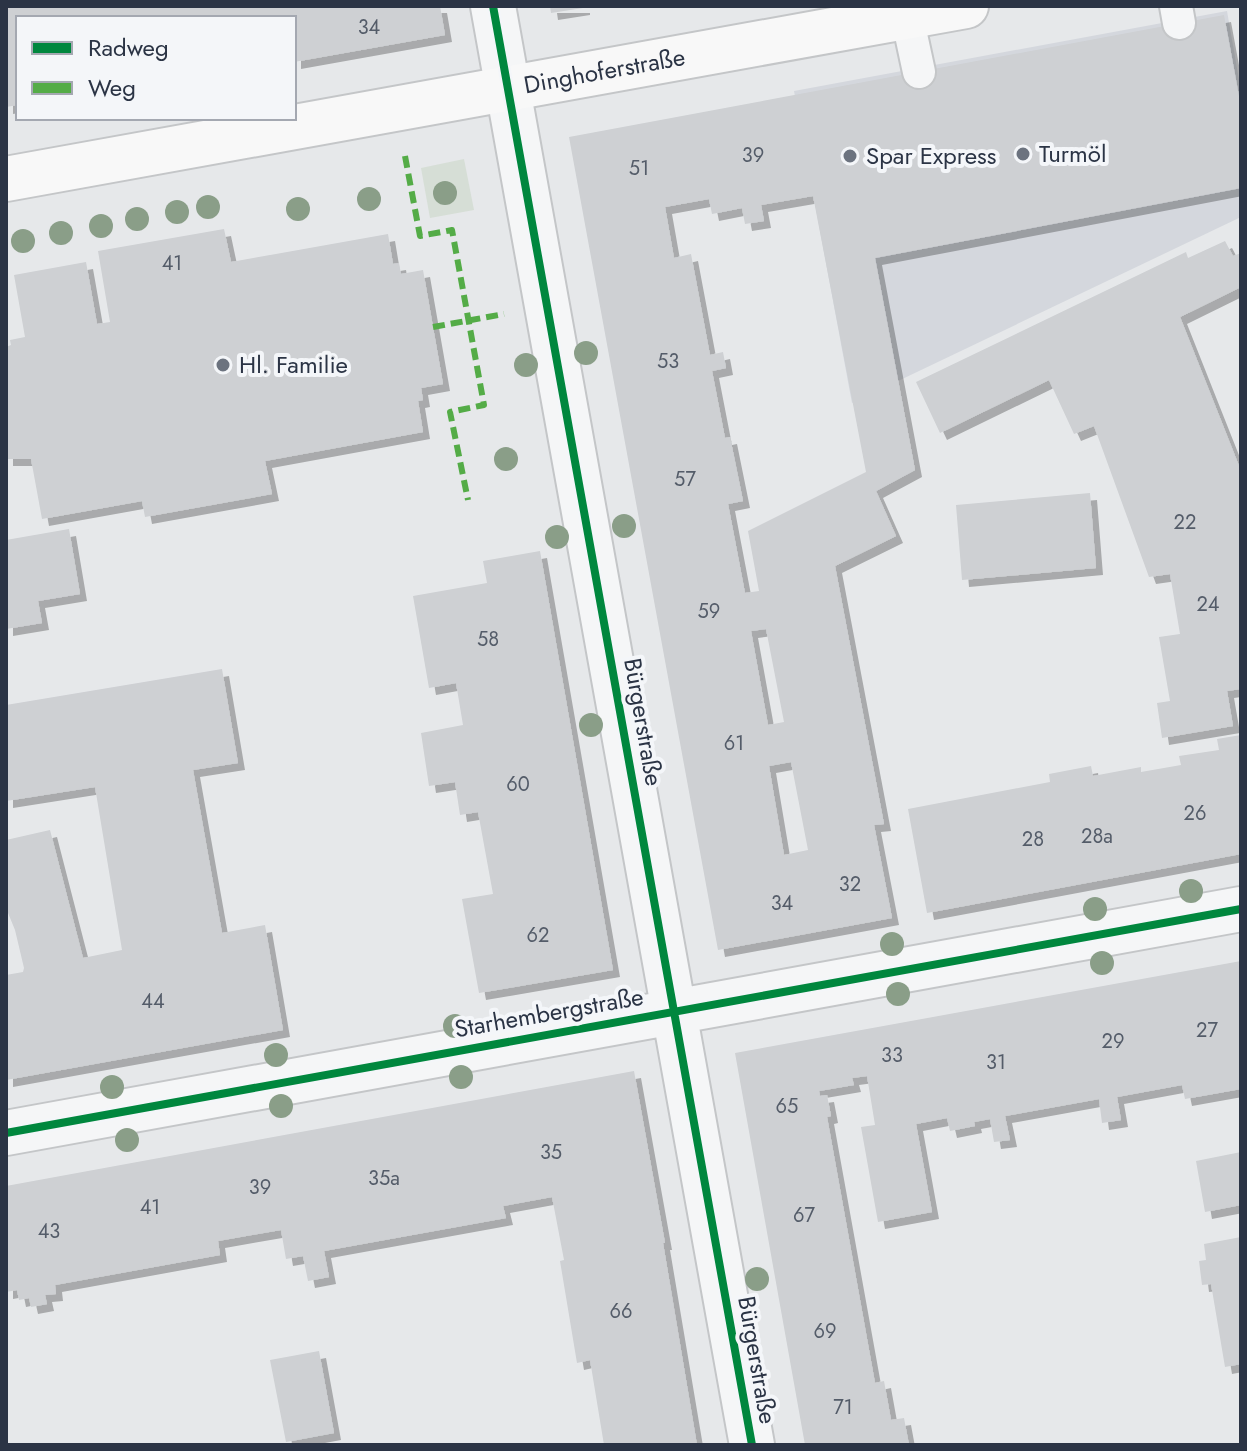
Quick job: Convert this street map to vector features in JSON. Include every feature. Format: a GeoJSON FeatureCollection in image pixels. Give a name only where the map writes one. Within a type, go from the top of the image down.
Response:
{"type":"FeatureCollection","features":[{"type":"Feature","properties":{"kind":"main road","name":"Dinghoferstraße"},"geometry":{"type":"LineString","coordinates":[[6,179],[966,6]]}},
{"type":"Feature","properties":{"kind":"street","name":"Bürgerstraße"},"geometry":{"type":"LineString","coordinates":[[493,6],[752,1445]]}},
{"type":"Feature","properties":{"kind":"street","name":"Starhembergstraße"},"geometry":{"type":"LineString","coordinates":[[6,1133],[1241,909]]}},
{"type":"Feature","properties":{"kind":"lane"},"geometry":{"type":"LineString","coordinates":[[907,16],[919,72]]}},
{"type":"Feature","properties":{"kind":"shaded area","name":"Turmöl"},"geometry":{"type":"Polygon","coordinates":[[[1227,11],[1241,91],[1241,217],[852,403],[794,91],[1227,11]]]}},
{"type":"Feature","properties":{"kind":"shaded area"},"geometry":{"type":"Polygon","coordinates":[[[464,159],[474,210],[430,218],[421,168],[464,159]]]}},
{"type":"Feature","properties":{"kind":"building"},"geometry":{"type":"Polygon","coordinates":[[[6,6],[440,6],[445,35],[296,62],[296,16],[16,16],[16,105],[6,107],[6,6]]]}},
{"type":"Feature","properties":{"kind":"building"},"geometry":{"type":"Polygon","coordinates":[[[550,6],[583,6],[583,8],[551,13],[550,6]]]}},
{"type":"Feature","properties":{"kind":"building"},"geometry":{"type":"Polygon","coordinates":[[[1224,15],[1241,107],[1241,188],[875,258],[915,470],[876,491],[896,536],[835,566],[884,824],[874,825],[892,918],[718,950],[569,137],[1224,15]],[[813,196],[761,205],[764,221],[745,224],[742,208],[712,214],[709,199],[665,207],[674,258],[691,254],[710,355],[723,352],[726,368],[712,371],[725,438],[730,437],[743,501],[728,504],[745,593],[759,591],[748,531],[866,472],[813,196]],[[766,629],[751,631],[768,725],[784,722],[766,629]],[[791,762],[769,766],[784,855],[808,850],[791,762]]]}},
{"type":"Feature","properties":{"kind":"building","name":"Hl. Familie"},"geometry":{"type":"Polygon","coordinates":[[[224,229],[231,262],[388,234],[393,264],[399,263],[401,274],[423,270],[443,384],[421,388],[423,400],[418,401],[423,432],[265,461],[272,494],[145,517],[142,501],[42,519],[31,459],[6,459],[6,347],[11,345],[10,340],[25,337],[14,275],[86,262],[97,324],[110,322],[98,251],[224,229]]]}},
{"type":"Feature","properties":{"kind":"building"},"geometry":{"type":"Polygon","coordinates":[[[1225,241],[1233,256],[1241,253],[1241,287],[1180,317],[1241,471],[1241,689],[1227,691],[1233,726],[1162,738],[1157,703],[1170,701],[1159,637],[1180,634],[1170,574],[1149,577],[1094,426],[1074,434],[1049,380],[940,433],[916,382],[1186,252],[1188,258],[1225,241]]]}},
{"type":"Feature","properties":{"kind":"building"},"geometry":{"type":"Polygon","coordinates":[[[1090,493],[1096,568],[962,580],[956,505],[1090,493]]]}},
{"type":"Feature","properties":{"kind":"building"},"geometry":{"type":"Polygon","coordinates":[[[69,529],[80,594],[38,601],[42,623],[6,629],[6,540],[69,529]]]}},
{"type":"Feature","properties":{"kind":"building"},"geometry":{"type":"Polygon","coordinates":[[[540,551],[613,970],[479,993],[462,899],[493,894],[478,812],[460,815],[455,782],[429,786],[421,733],[463,725],[456,683],[429,688],[413,596],[487,583],[483,561],[540,551]]]}},
{"type":"Feature","properties":{"kind":"building"},"geometry":{"type":"Polygon","coordinates":[[[222,669],[238,763],[193,770],[222,933],[265,925],[283,1030],[6,1080],[6,975],[23,972],[24,968],[6,908],[6,840],[50,830],[83,958],[122,950],[95,787],[6,801],[6,705],[222,669]]]}},
{"type":"Feature","properties":{"kind":"building"},"geometry":{"type":"Polygon","coordinates":[[[1241,735],[1241,854],[927,913],[908,809],[1050,782],[1049,774],[1091,766],[1093,776],[1141,767],[1141,772],[1181,765],[1179,756],[1219,750],[1217,739],[1241,735]]]}},
{"type":"Feature","properties":{"kind":"building"},"geometry":{"type":"Polygon","coordinates":[[[1241,961],[1241,1089],[1185,1099],[1182,1085],[1117,1097],[1121,1120],[1102,1123],[1099,1099],[1005,1116],[1010,1140],[994,1142],[990,1119],[950,1131],[947,1118],[916,1124],[932,1212],[878,1222],[861,1127],[875,1125],[867,1076],[852,1078],[854,1085],[819,1091],[820,1096],[827,1095],[831,1116],[827,1117],[875,1383],[884,1381],[891,1420],[904,1418],[909,1445],[805,1445],[735,1053],[1241,961]]]}},
{"type":"Feature","properties":{"kind":"building"},"geometry":{"type":"Polygon","coordinates":[[[634,1071],[697,1445],[604,1445],[590,1360],[577,1363],[560,1261],[564,1260],[552,1197],[503,1206],[506,1218],[324,1251],[329,1277],[308,1281],[303,1256],[286,1259],[281,1230],[218,1241],[220,1255],[55,1285],[56,1294],[45,1295],[47,1304],[31,1307],[29,1298],[19,1300],[17,1290],[6,1292],[6,1186],[634,1071]]]}},
{"type":"Feature","properties":{"kind":"building"},"geometry":{"type":"Polygon","coordinates":[[[1241,1152],[1241,1205],[1205,1212],[1196,1161],[1241,1152]]]}},
{"type":"Feature","properties":{"kind":"building"},"geometry":{"type":"Polygon","coordinates":[[[1241,1237],[1241,1364],[1225,1367],[1211,1284],[1202,1285],[1199,1261],[1206,1260],[1204,1244],[1241,1237]]]}},
{"type":"Feature","properties":{"kind":"building"},"geometry":{"type":"Polygon","coordinates":[[[319,1351],[334,1433],[286,1442],[270,1360],[319,1351]]]}},
{"type":"Feature","properties":{"kind":"marked path"},"geometry":{"type":"LineString","coordinates":[[405,156],[420,236],[452,230],[484,405],[450,412],[468,500]]}},
{"type":"Feature","properties":{"kind":"marked path"},"geometry":{"type":"LineString","coordinates":[[433,327],[504,314]]}},
{"type":"Feature","properties":{"kind":"cycle path"},"geometry":{"type":"LineString","coordinates":[[493,6],[752,1445]]}},
{"type":"Feature","properties":{"kind":"cycle path"},"geometry":{"type":"LineString","coordinates":[[6,1133],[1241,909]]}},
{"type":"Feature","properties":{"kind":"place","name":"Turmöl"},"geometry":{"type":"Point","coordinates":[1023,154]}},
{"type":"Feature","properties":{"kind":"place","name":"Spar Express"},"geometry":{"type":"Point","coordinates":[850,156]}},
{"type":"Feature","properties":{"kind":"place","name":"Hl. Familie"},"geometry":{"type":"Point","coordinates":[223,365]}}]}
